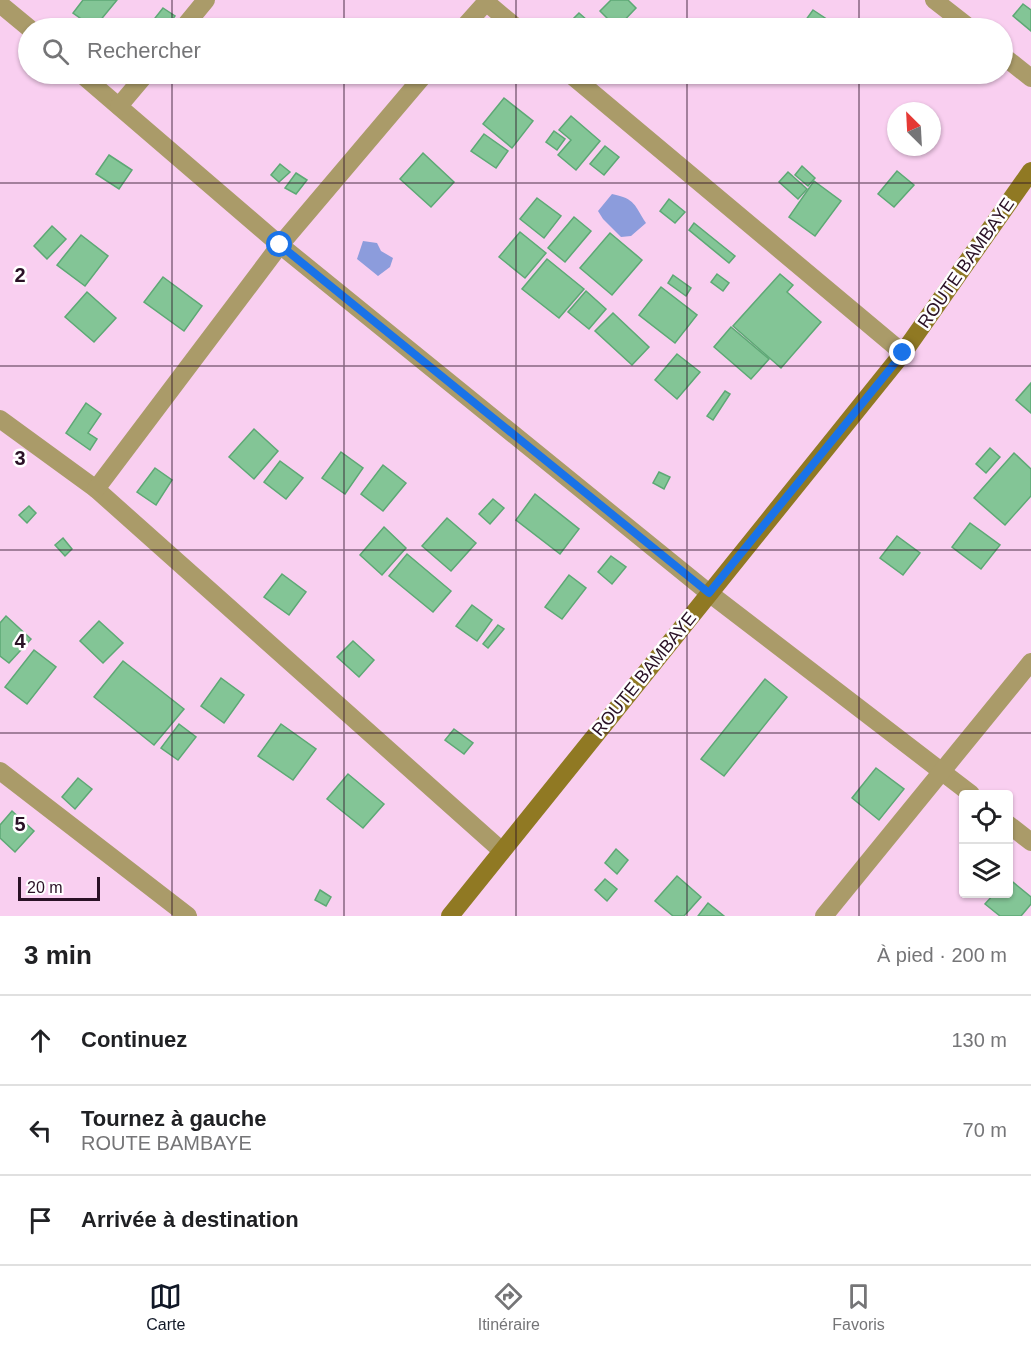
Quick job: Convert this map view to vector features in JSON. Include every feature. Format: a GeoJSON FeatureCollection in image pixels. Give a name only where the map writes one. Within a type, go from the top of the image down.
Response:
{"type":"FeatureCollection","features":[{"type":"Feature","properties":{"kind":"street"},"geometry":{"type":"LineString","coordinates":[[191,18],[206,0]]}},
{"type":"Feature","properties":{"kind":"street"},"geometry":{"type":"LineString","coordinates":[[934,0],[957,18]]}},
{"type":"Feature","properties":{"kind":"street"},"geometry":{"type":"LineString","coordinates":[[472,18],[487,1],[506,18]]}},
{"type":"Feature","properties":{"kind":"street"},"geometry":{"type":"LineString","coordinates":[[0,4],[18,19]]}},
{"type":"Feature","properties":{"kind":"street"},"geometry":{"type":"LineString","coordinates":[[1013,64],[1031,78]]}},
{"type":"Feature","properties":{"kind":"street"},"geometry":{"type":"LineString","coordinates":[[93,84],[280,245],[709,593],[965,790]]}},
{"type":"Feature","properties":{"kind":"street"},"geometry":{"type":"LineString","coordinates":[[118,106],[137,84]]}},
{"type":"Feature","properties":{"kind":"street"},"geometry":{"type":"LineString","coordinates":[[96,489],[280,245],[417,84]]}},
{"type":"Feature","properties":{"kind":"street"},"geometry":{"type":"LineString","coordinates":[[582,84],[903,353]]}},
{"type":"Feature","properties":{"kind":"street","name":"ROUTE BAMBAYE"},"geometry":{"type":"LineString","coordinates":[[450,916],[903,353],[1031,171]]}},
{"type":"Feature","properties":{"kind":"street"},"geometry":{"type":"LineString","coordinates":[[0,419],[96,489],[502,851]]}},
{"type":"Feature","properties":{"kind":"street"},"geometry":{"type":"LineString","coordinates":[[824,916],[1031,662]]}},
{"type":"Feature","properties":{"kind":"street"},"geometry":{"type":"LineString","coordinates":[[0,771],[188,916]]}},
{"type":"Feature","properties":{"kind":"street"},"geometry":{"type":"LineString","coordinates":[[1013,828],[1031,842]]}},
{"type":"Feature","properties":{"kind":"shaded area"},"geometry":{"type":"Polygon","coordinates":[[[612,194],[630,201],[646,223],[631,236],[621,237],[598,211],[612,194]]]}},
{"type":"Feature","properties":{"kind":"shaded area"},"geometry":{"type":"Polygon","coordinates":[[[363,241],[377,243],[381,251],[393,258],[390,267],[378,276],[357,259],[363,241]]]}},
{"type":"Feature","properties":{"kind":"building"},"geometry":{"type":"Polygon","coordinates":[[[83,0],[117,0],[102,18],[80,18],[73,13],[83,0]]]}},
{"type":"Feature","properties":{"kind":"building"},"geometry":{"type":"Polygon","coordinates":[[[611,0],[628,0],[636,8],[626,18],[607,18],[600,11],[611,0]]]}},
{"type":"Feature","properties":{"kind":"building"},"geometry":{"type":"Polygon","coordinates":[[[1023,4],[1031,10],[1031,31],[1013,16],[1023,4]]]}},
{"type":"Feature","properties":{"kind":"building"},"geometry":{"type":"Polygon","coordinates":[[[163,8],[175,16],[174,18],[155,18],[163,8]]]}},
{"type":"Feature","properties":{"kind":"building"},"geometry":{"type":"Polygon","coordinates":[[[813,10],[825,18],[807,18],[813,10]]]}},
{"type":"Feature","properties":{"kind":"building"},"geometry":{"type":"Polygon","coordinates":[[[579,13],[585,18],[574,18],[579,13]]]}},
{"type":"Feature","properties":{"kind":"building"},"geometry":{"type":"Polygon","coordinates":[[[504,98],[533,121],[512,148],[483,124],[504,98]]]}},
{"type":"Feature","properties":{"kind":"building"},"geometry":{"type":"Polygon","coordinates":[[[571,116],[600,141],[576,170],[558,155],[571,140],[559,130],[571,116]]]}},
{"type":"Feature","properties":{"kind":"building"},"geometry":{"type":"Polygon","coordinates":[[[554,131],[565,139],[557,150],[546,142],[554,131]]]}},
{"type":"Feature","properties":{"kind":"building"},"geometry":{"type":"Polygon","coordinates":[[[484,134],[508,151],[496,168],[471,151],[484,134]]]}},
{"type":"Feature","properties":{"kind":"building"},"geometry":{"type":"Polygon","coordinates":[[[605,146],[619,157],[604,175],[590,164],[605,146]]]}},
{"type":"Feature","properties":{"kind":"building"},"geometry":{"type":"Polygon","coordinates":[[[423,153],[454,182],[431,207],[400,179],[423,153]]]}},
{"type":"Feature","properties":{"kind":"building"},"geometry":{"type":"Polygon","coordinates":[[[109,155],[132,170],[119,189],[96,174],[109,155]]]}},
{"type":"Feature","properties":{"kind":"building"},"geometry":{"type":"Polygon","coordinates":[[[280,164],[290,172],[279,182],[271,175],[280,164]]]}},
{"type":"Feature","properties":{"kind":"building"},"geometry":{"type":"Polygon","coordinates":[[[802,166],[815,178],[808,186],[795,175],[802,166]]]}},
{"type":"Feature","properties":{"kind":"building"},"geometry":{"type":"Polygon","coordinates":[[[897,171],[914,185],[894,207],[878,194],[897,171]]]}},
{"type":"Feature","properties":{"kind":"building"},"geometry":{"type":"Polygon","coordinates":[[[788,172],[807,189],[798,199],[779,182],[788,172]]]}},
{"type":"Feature","properties":{"kind":"building"},"geometry":{"type":"Polygon","coordinates":[[[296,173],[307,180],[296,194],[285,188],[296,173]]]}},
{"type":"Feature","properties":{"kind":"building"},"geometry":{"type":"Polygon","coordinates":[[[814,181],[841,201],[815,236],[789,217],[814,181]]]}},
{"type":"Feature","properties":{"kind":"building"},"geometry":{"type":"Polygon","coordinates":[[[537,198],[561,216],[544,238],[520,219],[537,198]]]}},
{"type":"Feature","properties":{"kind":"building"},"geometry":{"type":"Polygon","coordinates":[[[669,199],[685,212],[675,223],[660,211],[669,199]]]}},
{"type":"Feature","properties":{"kind":"building"},"geometry":{"type":"Polygon","coordinates":[[[574,217],[591,231],[565,262],[548,248],[574,217]]]}},
{"type":"Feature","properties":{"kind":"building"},"geometry":{"type":"Polygon","coordinates":[[[694,223],[735,256],[729,263],[689,230],[694,223]]]}},
{"type":"Feature","properties":{"kind":"building"},"geometry":{"type":"Polygon","coordinates":[[[52,226],[66,239],[47,259],[34,246],[52,226]]]}},
{"type":"Feature","properties":{"kind":"building"},"geometry":{"type":"Polygon","coordinates":[[[520,232],[546,253],[525,278],[499,257],[520,232]]]}},
{"type":"Feature","properties":{"kind":"building"},"geometry":{"type":"Polygon","coordinates":[[[610,233],[642,260],[612,295],[580,268],[610,233]]]}},
{"type":"Feature","properties":{"kind":"building"},"geometry":{"type":"Polygon","coordinates":[[[81,235],[108,256],[85,286],[57,265],[81,235]]]}},
{"type":"Feature","properties":{"kind":"building"},"geometry":{"type":"Polygon","coordinates":[[[547,259],[584,289],[559,318],[522,289],[547,259]]]}},
{"type":"Feature","properties":{"kind":"building"},"geometry":{"type":"Polygon","coordinates":[[[717,274],[729,283],[723,291],[711,282],[717,274]]]}},
{"type":"Feature","properties":{"kind":"building"},"geometry":{"type":"Polygon","coordinates":[[[780,274],[793,285],[787,292],[821,322],[781,368],[733,326],[780,274]]]}},
{"type":"Feature","properties":{"kind":"building"},"geometry":{"type":"Polygon","coordinates":[[[673,275],[691,288],[686,296],[668,283],[673,275]]]}},
{"type":"Feature","properties":{"kind":"building"},"geometry":{"type":"Polygon","coordinates":[[[163,277],[202,306],[184,331],[144,302],[163,277]]]}},
{"type":"Feature","properties":{"kind":"building"},"geometry":{"type":"Polygon","coordinates":[[[661,287],[697,315],[675,343],[639,315],[661,287]]]}},
{"type":"Feature","properties":{"kind":"building"},"geometry":{"type":"Polygon","coordinates":[[[586,291],[606,309],[589,329],[568,312],[586,291]]]}},
{"type":"Feature","properties":{"kind":"building"},"geometry":{"type":"Polygon","coordinates":[[[87,292],[116,318],[94,342],[65,317],[87,292]]]}},
{"type":"Feature","properties":{"kind":"building"},"geometry":{"type":"Polygon","coordinates":[[[613,313],[649,347],[632,365],[595,331],[613,313]]]}},
{"type":"Feature","properties":{"kind":"building"},"geometry":{"type":"Polygon","coordinates":[[[731,327],[769,359],[751,379],[714,347],[731,327]]]}},
{"type":"Feature","properties":{"kind":"building"},"geometry":{"type":"Polygon","coordinates":[[[677,354],[700,372],[677,399],[655,380],[677,354]]]}},
{"type":"Feature","properties":{"kind":"building"},"geometry":{"type":"Polygon","coordinates":[[[1031,383],[1031,413],[1016,400],[1031,383]]]}},
{"type":"Feature","properties":{"kind":"building"},"geometry":{"type":"Polygon","coordinates":[[[725,391],[730,394],[713,420],[707,416],[725,391]]]}},
{"type":"Feature","properties":{"kind":"building"},"geometry":{"type":"Polygon","coordinates":[[[86,403],[101,414],[88,433],[97,439],[90,450],[66,433],[86,403]]]}},
{"type":"Feature","properties":{"kind":"building"},"geometry":{"type":"Polygon","coordinates":[[[254,429],[278,451],[254,479],[229,457],[254,429]]]}},
{"type":"Feature","properties":{"kind":"building"},"geometry":{"type":"Polygon","coordinates":[[[990,448],[1000,457],[986,473],[976,464],[990,448]]]}},
{"type":"Feature","properties":{"kind":"building"},"geometry":{"type":"Polygon","coordinates":[[[341,452],[363,468],[345,494],[322,478],[341,452]]]}},
{"type":"Feature","properties":{"kind":"building"},"geometry":{"type":"Polygon","coordinates":[[[1014,453],[1031,469],[1031,496],[1005,525],[974,498],[1014,453]]]}},
{"type":"Feature","properties":{"kind":"building"},"geometry":{"type":"Polygon","coordinates":[[[280,461],[303,478],[286,499],[264,482],[280,461]]]}},
{"type":"Feature","properties":{"kind":"building"},"geometry":{"type":"Polygon","coordinates":[[[383,465],[406,483],[383,511],[361,494],[383,465]]]}},
{"type":"Feature","properties":{"kind":"building"},"geometry":{"type":"Polygon","coordinates":[[[155,468],[172,480],[156,505],[137,492],[155,468]]]}},
{"type":"Feature","properties":{"kind":"building"},"geometry":{"type":"Polygon","coordinates":[[[659,472],[670,477],[664,489],[653,483],[659,472]]]}},
{"type":"Feature","properties":{"kind":"building"},"geometry":{"type":"Polygon","coordinates":[[[535,494],[579,529],[560,554],[516,520],[535,494]]]}},
{"type":"Feature","properties":{"kind":"building"},"geometry":{"type":"Polygon","coordinates":[[[493,499],[504,508],[490,524],[479,514],[493,499]]]}},
{"type":"Feature","properties":{"kind":"building"},"geometry":{"type":"Polygon","coordinates":[[[29,506],[36,513],[27,523],[19,515],[29,506]]]}},
{"type":"Feature","properties":{"kind":"building"},"geometry":{"type":"Polygon","coordinates":[[[447,518],[476,543],[451,571],[422,546],[447,518]]]}},
{"type":"Feature","properties":{"kind":"building"},"geometry":{"type":"Polygon","coordinates":[[[970,523],[1000,545],[981,569],[952,547],[970,523]]]}},
{"type":"Feature","properties":{"kind":"building"},"geometry":{"type":"Polygon","coordinates":[[[384,527],[406,548],[382,575],[360,555],[384,527]]]}},
{"type":"Feature","properties":{"kind":"building"},"geometry":{"type":"Polygon","coordinates":[[[897,536],[920,553],[903,575],[880,558],[897,536]]]}},
{"type":"Feature","properties":{"kind":"building"},"geometry":{"type":"Polygon","coordinates":[[[63,538],[72,549],[65,556],[55,545],[63,538]]]}},
{"type":"Feature","properties":{"kind":"building"},"geometry":{"type":"Polygon","coordinates":[[[407,554],[451,591],[433,612],[389,576],[407,554]]]}},
{"type":"Feature","properties":{"kind":"building"},"geometry":{"type":"Polygon","coordinates":[[[611,556],[626,567],[612,584],[598,572],[611,556]]]}},
{"type":"Feature","properties":{"kind":"building"},"geometry":{"type":"Polygon","coordinates":[[[282,574],[306,592],[289,615],[264,597],[282,574]]]}},
{"type":"Feature","properties":{"kind":"building"},"geometry":{"type":"Polygon","coordinates":[[[569,575],[586,588],[562,619],[545,607],[569,575]]]}},
{"type":"Feature","properties":{"kind":"building"},"geometry":{"type":"Polygon","coordinates":[[[472,605],[492,620],[477,641],[456,626],[472,605]]]}},
{"type":"Feature","properties":{"kind":"building"},"geometry":{"type":"Polygon","coordinates":[[[6,616],[31,639],[9,663],[0,656],[0,623],[6,616]]]}},
{"type":"Feature","properties":{"kind":"building"},"geometry":{"type":"Polygon","coordinates":[[[99,621],[123,643],[103,663],[80,641],[99,621]]]}},
{"type":"Feature","properties":{"kind":"building"},"geometry":{"type":"Polygon","coordinates":[[[498,625],[504,629],[488,648],[483,644],[498,625]]]}},
{"type":"Feature","properties":{"kind":"building"},"geometry":{"type":"Polygon","coordinates":[[[353,641],[374,660],[359,677],[337,657],[353,641]]]}},
{"type":"Feature","properties":{"kind":"building"},"geometry":{"type":"Polygon","coordinates":[[[34,650],[56,667],[27,704],[5,687],[34,650]]]}},
{"type":"Feature","properties":{"kind":"building"},"geometry":{"type":"Polygon","coordinates":[[[123,661],[184,709],[154,745],[94,697],[123,661]]]}},
{"type":"Feature","properties":{"kind":"building"},"geometry":{"type":"Polygon","coordinates":[[[221,678],[244,695],[224,723],[201,706],[221,678]]]}},
{"type":"Feature","properties":{"kind":"building"},"geometry":{"type":"Polygon","coordinates":[[[765,679],[787,697],[724,776],[701,759],[765,679]]]}},
{"type":"Feature","properties":{"kind":"building"},"geometry":{"type":"Polygon","coordinates":[[[179,724],[196,737],[178,760],[161,748],[179,724]]]}},
{"type":"Feature","properties":{"kind":"building"},"geometry":{"type":"Polygon","coordinates":[[[281,724],[316,749],[293,780],[258,756],[281,724]]]}},
{"type":"Feature","properties":{"kind":"building"},"geometry":{"type":"Polygon","coordinates":[[[454,729],[473,743],[464,754],[445,740],[454,729]]]}},
{"type":"Feature","properties":{"kind":"building"},"geometry":{"type":"Polygon","coordinates":[[[876,768],[904,789],[879,820],[852,798],[876,768]]]}},
{"type":"Feature","properties":{"kind":"building"},"geometry":{"type":"Polygon","coordinates":[[[348,774],[384,804],[363,828],[327,799],[348,774]]]}},
{"type":"Feature","properties":{"kind":"building"},"geometry":{"type":"Polygon","coordinates":[[[78,778],[92,789],[75,809],[62,797],[78,778]]]}},
{"type":"Feature","properties":{"kind":"building"},"geometry":{"type":"Polygon","coordinates":[[[12,811],[34,831],[15,852],[0,838],[0,825],[12,811]]]}},
{"type":"Feature","properties":{"kind":"building"},"geometry":{"type":"Polygon","coordinates":[[[616,849],[628,860],[617,874],[605,863],[616,849]]]}},
{"type":"Feature","properties":{"kind":"building"},"geometry":{"type":"Polygon","coordinates":[[[677,876],[701,897],[684,916],[673,916],[655,901],[677,876]]]}},
{"type":"Feature","properties":{"kind":"building"},"geometry":{"type":"Polygon","coordinates":[[[605,879],[617,889],[607,901],[595,890],[605,879]]]}},
{"type":"Feature","properties":{"kind":"building"},"geometry":{"type":"Polygon","coordinates":[[[1013,882],[1031,897],[1031,904],[1021,916],[1000,916],[985,904],[990,898],[1013,898],[1013,882]]]}},
{"type":"Feature","properties":{"kind":"building"},"geometry":{"type":"Polygon","coordinates":[[[320,890],[331,897],[326,906],[315,900],[320,890]]]}},
{"type":"Feature","properties":{"kind":"building"},"geometry":{"type":"Polygon","coordinates":[[[708,903],[724,916],[698,916],[708,903]]]}},
{"type":"Feature","properties":{"kind":"route"},"geometry":{"type":"LineString","coordinates":[[280,245],[709,593],[903,353]]}}]}
